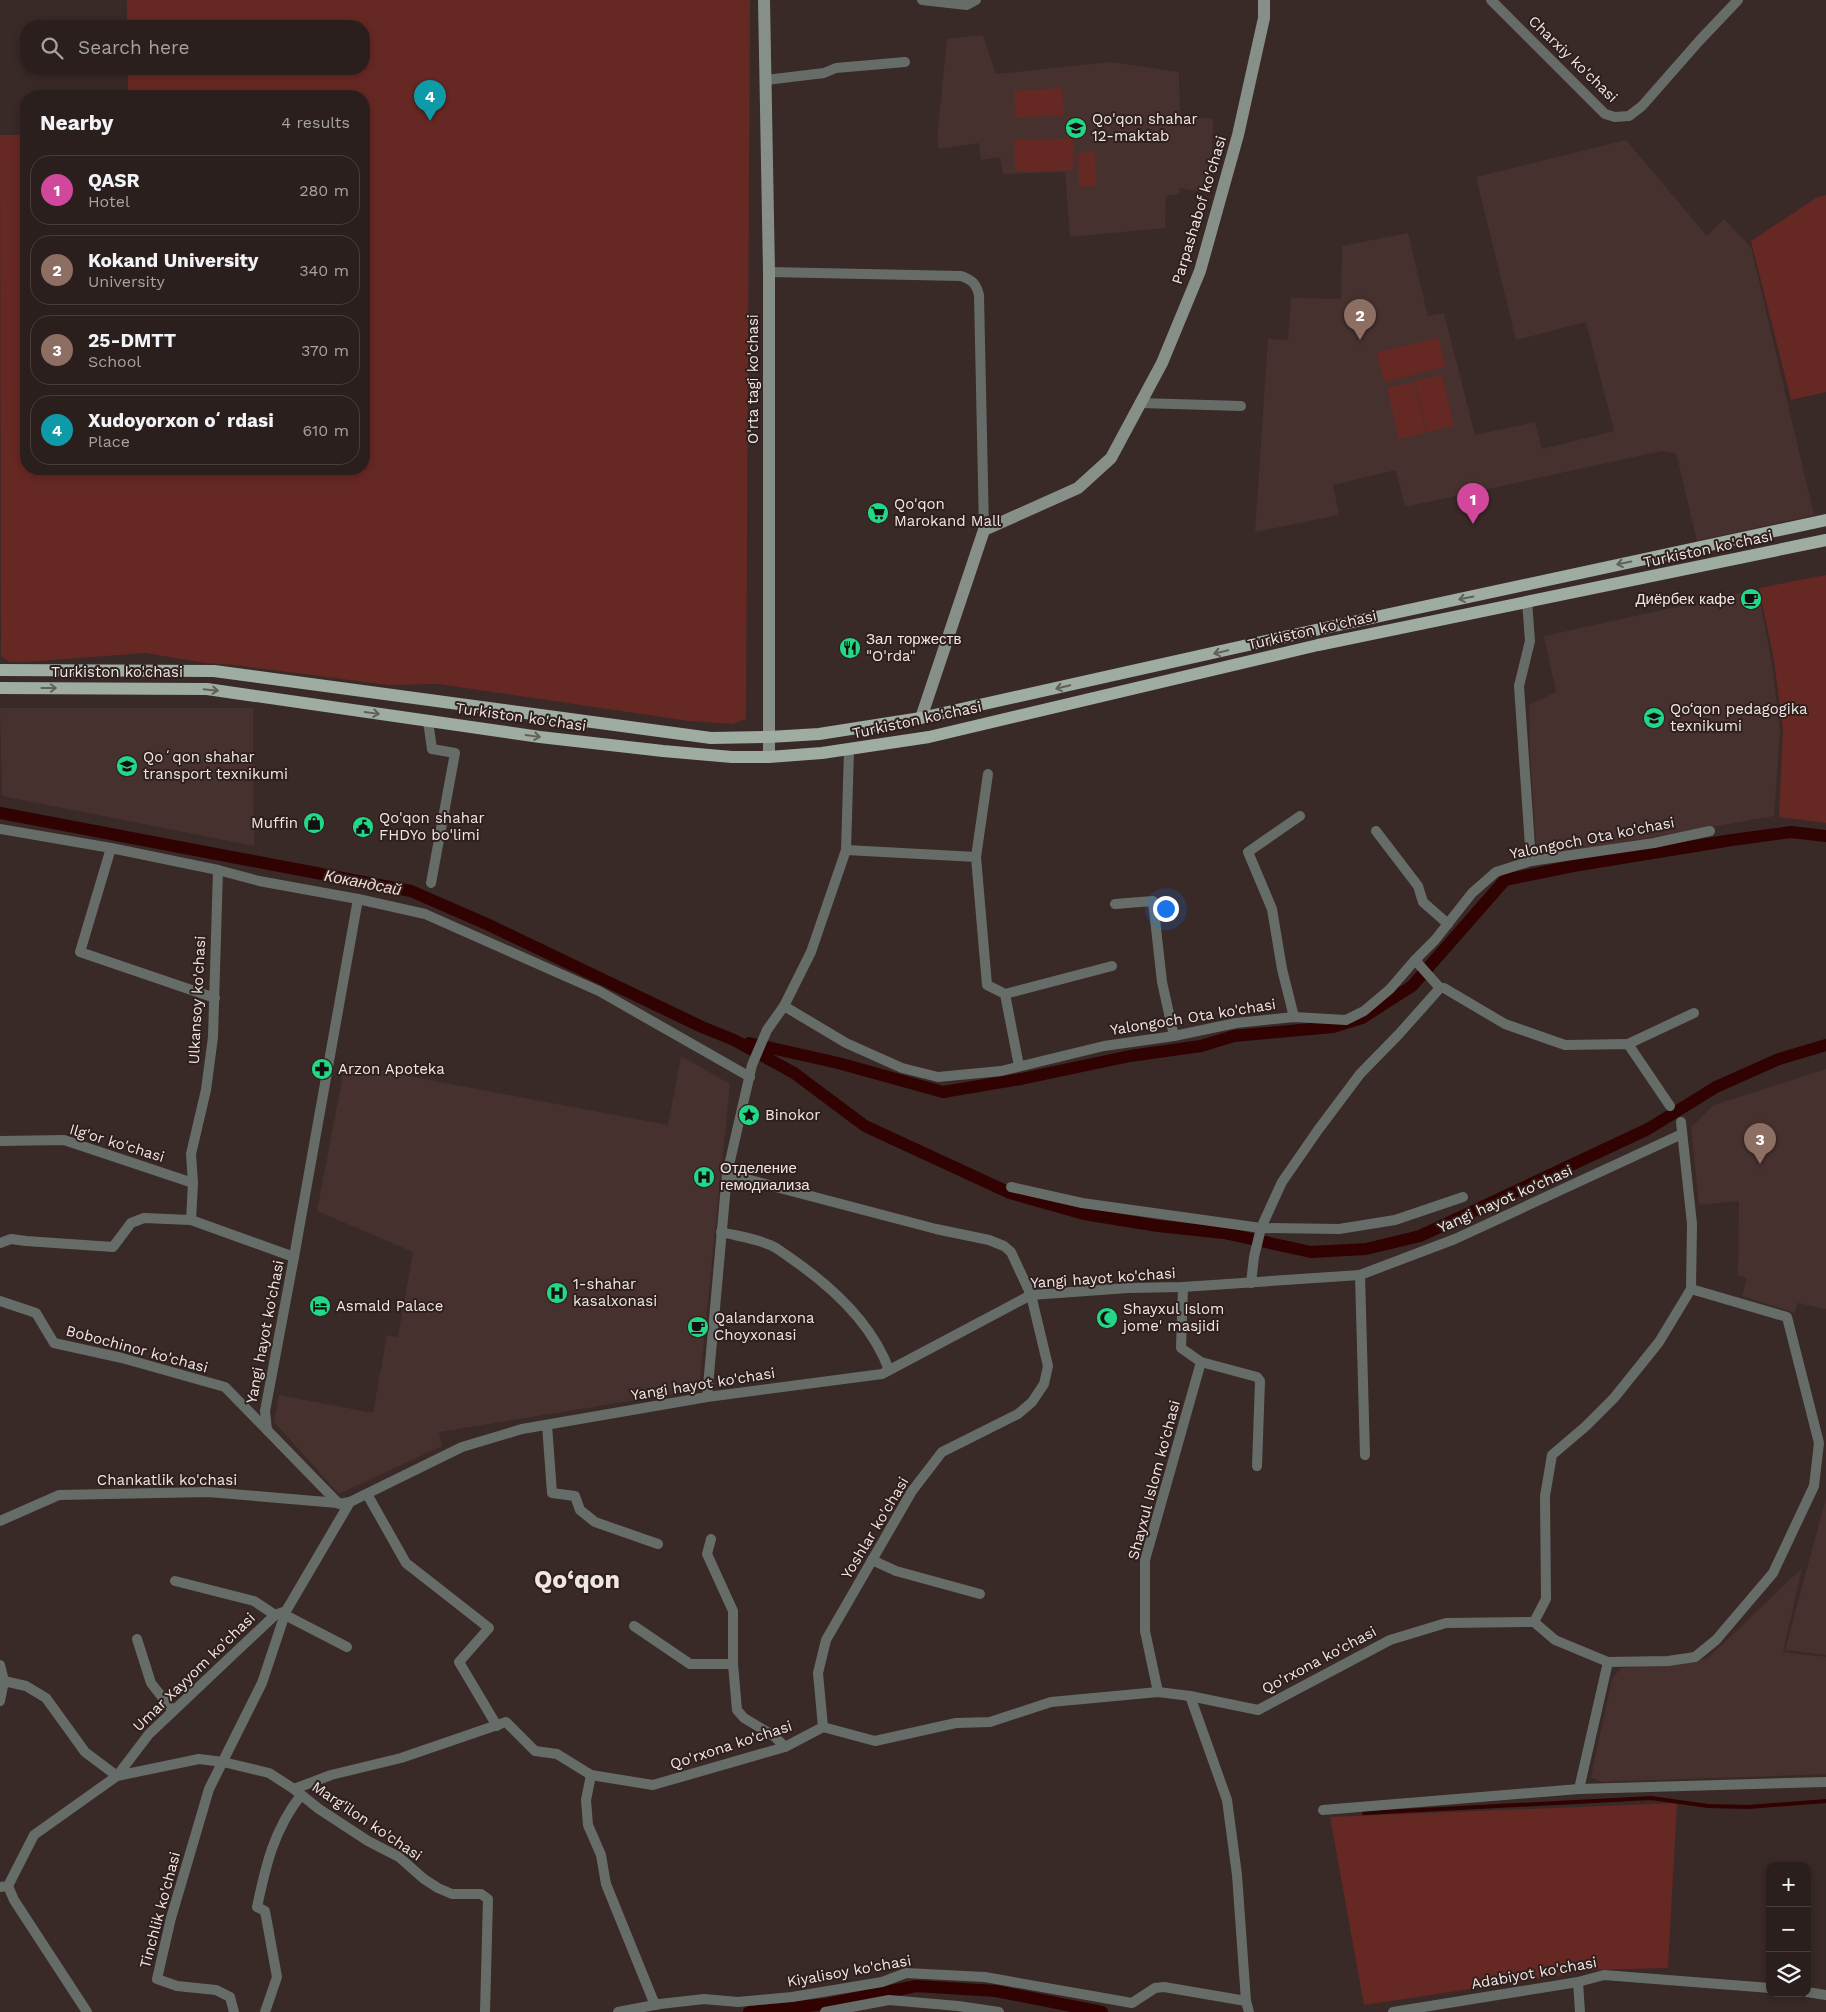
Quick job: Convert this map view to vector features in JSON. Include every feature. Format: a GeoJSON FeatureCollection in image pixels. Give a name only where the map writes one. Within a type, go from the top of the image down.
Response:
{"type":"FeatureCollection","features":[{"type":"Feature","properties":{"kind":"main road","name":"Turkiston ko'chasi"},"geometry":{"type":"LineString","coordinates":[[0,670],[214,670],[711,738],[819,734],[921,718],[1311,631],[1826,520]]}},
{"type":"Feature","properties":{"kind":"main road","name":"Turkiston ko'chasi"},"geometry":{"type":"LineString","coordinates":[[0,688],[207,689],[540,737],[663,751],[732,757],[769,757],[849,750],[930,737],[1318,645],[1826,540]]}},
{"type":"Feature","properties":{"kind":"street","name":"O'rta tagi ko'chasi"},"geometry":{"type":"LineString","coordinates":[[764,0],[769,272],[769,757]]}},
{"type":"Feature","properties":{"kind":"street"},"geometry":{"type":"LineString","coordinates":[[922,0],[967,5],[976,0]]}},
{"type":"Feature","properties":{"kind":"street","name":"Parpashabof ko'chasi"},"geometry":{"type":"LineString","coordinates":[[984,530],[1078,488],[1111,458],[1162,363],[1200,271],[1238,135],[1264,18],[1264,0]]}},
{"type":"Feature","properties":{"kind":"street","name":"Charxiy ko'chasi"},"geometry":{"type":"LineString","coordinates":[[1491,0],[1605,114],[1615,117],[1629,116],[1642,106],[1738,0]]}},
{"type":"Feature","properties":{"kind":"street"},"geometry":{"type":"LineString","coordinates":[[766,80],[824,73],[836,68],[905,62]]}},
{"type":"Feature","properties":{"kind":"street"},"geometry":{"type":"LineString","coordinates":[[769,272],[961,276],[971,279],[977,285],[980,295],[984,530],[921,718]]}},
{"type":"Feature","properties":{"kind":"street"},"geometry":{"type":"LineString","coordinates":[[1140,403],[1241,406]]}},
{"type":"Feature","properties":{"kind":"street"},"geometry":{"type":"LineString","coordinates":[[1527,601],[1530,641],[1520,686],[1531,862]]}},
{"type":"Feature","properties":{"kind":"street"},"geometry":{"type":"LineString","coordinates":[[428,722],[432,748],[455,753],[431,883]]}},
{"type":"Feature","properties":{"kind":"street"},"geometry":{"type":"LineString","coordinates":[[708,1397],[727,1174],[752,1065],[767,1030],[784,1006],[811,952],[846,850],[849,750]]}},
{"type":"Feature","properties":{"kind":"street"},"geometry":{"type":"LineString","coordinates":[[988,774],[976,857],[987,985],[1005,994],[1112,966]]}},
{"type":"Feature","properties":{"kind":"street"},"geometry":{"type":"LineString","coordinates":[[1294,1017],[1282,969],[1272,909],[1248,852],[1300,816]]}},
{"type":"Feature","properties":{"kind":"street"},"geometry":{"type":"LineString","coordinates":[[0,829],[112,848],[218,870],[259,881],[358,899],[425,914],[599,991],[750,1077]]}},
{"type":"Feature","properties":{"kind":"street"},"geometry":{"type":"LineString","coordinates":[[1376,830],[1418,886],[1423,902],[1448,924]]}},
{"type":"Feature","properties":{"kind":"street","name":"Yalongoch Ota ko'chasi"},"geometry":{"type":"LineString","coordinates":[[784,1006],[846,1043],[902,1068],[938,1077],[1001,1071],[1104,1046],[1174,1036],[1236,1023],[1294,1017],[1346,1020],[1364,1012],[1417,963],[1472,893],[1496,872],[1531,862],[1654,843],[1710,831]]}},
{"type":"Feature","properties":{"kind":"street"},"geometry":{"type":"LineString","coordinates":[[112,848],[80,952],[215,998]]}},
{"type":"Feature","properties":{"kind":"street"},"geometry":{"type":"LineString","coordinates":[[846,850],[976,857]]}},
{"type":"Feature","properties":{"kind":"street","name":"Ulkansoy ko'chasi"},"geometry":{"type":"LineString","coordinates":[[191,1220],[193,1183],[191,1154],[207,1081],[214,1037],[218,870]]}},
{"type":"Feature","properties":{"kind":"street","name":"Yangi hayot ko'chasi"},"geometry":{"type":"LineString","coordinates":[[267,1430],[265,1412],[358,899]]}},
{"type":"Feature","properties":{"kind":"street"},"geometry":{"type":"LineString","coordinates":[[1115,904],[1153,901],[1162,982],[1174,1036]]}},
{"type":"Feature","properties":{"kind":"street"},"geometry":{"type":"LineString","coordinates":[[1417,963],[1436,985],[1505,1024],[1565,1045],[1628,1044],[1694,1013]]}},
{"type":"Feature","properties":{"kind":"street"},"geometry":{"type":"LineString","coordinates":[[1251,1283],[1254,1257],[1261,1228],[1282,1182],[1360,1074],[1399,1034],[1436,985]]}},
{"type":"Feature","properties":{"kind":"street"},"geometry":{"type":"LineString","coordinates":[[1005,994],[1019,1066]]}},
{"type":"Feature","properties":{"kind":"street"},"geometry":{"type":"LineString","coordinates":[[1628,1044],[1670,1106]]}},
{"type":"Feature","properties":{"kind":"street"},"geometry":{"type":"LineString","coordinates":[[1681,1122],[1692,1224],[1691,1289],[1659,1342],[1614,1398],[1586,1426],[1552,1455],[1545,1496],[1546,1599],[1534,1622],[1555,1640],[1608,1662],[1668,1662],[1695,1658],[1716,1640],[1773,1573],[1814,1486],[1819,1442],[1788,1317],[1691,1289]]}},
{"type":"Feature","properties":{"kind":"street","name":"Yangi hayot ko'chasi"},"geometry":{"type":"LineString","coordinates":[[339,1504],[350,1502],[462,1447],[522,1429],[708,1397],[882,1374],[1031,1295],[1360,1275],[1455,1239],[1682,1134]]}},
{"type":"Feature","properties":{"kind":"street","name":"Ilg'or ko'chasi"},"geometry":{"type":"LineString","coordinates":[[0,1141],[64,1140],[193,1183]]}},
{"type":"Feature","properties":{"kind":"street","name":"Yoshlar ko'chasi"},"geometry":{"type":"LineString","coordinates":[[727,1174],[936,1229],[989,1240],[1004,1246],[1011,1252],[1031,1295],[1048,1366],[1044,1384],[1032,1402],[1018,1414],[942,1452],[912,1491],[826,1640],[818,1673],[823,1727]]}},
{"type":"Feature","properties":{"kind":"street"},"geometry":{"type":"LineString","coordinates":[[1011,1186],[1082,1204],[1261,1228],[1339,1229],[1395,1220],[1463,1197]]}},
{"type":"Feature","properties":{"kind":"street"},"geometry":{"type":"LineString","coordinates":[[0,1243],[11,1239],[26,1242],[113,1247],[131,1223],[144,1218],[191,1220],[294,1257]]}},
{"type":"Feature","properties":{"kind":"street"},"geometry":{"type":"LineString","coordinates":[[721,1232],[770,1245],[803,1266],[838,1296],[865,1326],[883,1353],[889,1370]]}},
{"type":"Feature","properties":{"kind":"street"},"geometry":{"type":"LineString","coordinates":[[1360,1275],[1365,1455]]}},
{"type":"Feature","properties":{"kind":"street"},"geometry":{"type":"LineString","coordinates":[[1183,1287],[1181,1348],[1201,1362],[1256,1377],[1260,1382],[1256,1466]]}},
{"type":"Feature","properties":{"kind":"street","name":"Bobochinor ko'chasi"},"geometry":{"type":"LineString","coordinates":[[0,1301],[36,1313],[54,1343],[122,1358],[225,1387],[267,1430]]}},
{"type":"Feature","properties":{"kind":"street","name":"Shayxul Islom ko'chasi"},"geometry":{"type":"LineString","coordinates":[[1158,1692],[1145,1631],[1146,1560],[1201,1362]]}},
{"type":"Feature","properties":{"kind":"street"},"geometry":{"type":"LineString","coordinates":[[547,1425],[552,1493],[575,1496],[580,1510],[595,1522],[658,1544]]}},
{"type":"Feature","properties":{"kind":"street"},"geometry":{"type":"LineString","coordinates":[[267,1430],[339,1504]]}},
{"type":"Feature","properties":{"kind":"street","name":"Chankatlik ko'chasi"},"geometry":{"type":"LineString","coordinates":[[0,1521],[59,1495],[208,1492],[339,1504]]}},
{"type":"Feature","properties":{"kind":"street"},"geometry":{"type":"LineString","coordinates":[[265,2012],[277,1977],[265,1911],[258,1907],[266,1862],[298,1792],[330,1775],[400,1758],[497,1726],[459,1662],[489,1628],[406,1563],[367,1494]]}},
{"type":"Feature","properties":{"kind":"street","name":"Umar Xayyom ko'chasi"},"geometry":{"type":"LineString","coordinates":[[4,1887],[34,1835],[117,1776],[149,1734],[282,1614],[350,1502]]}},
{"type":"Feature","properties":{"kind":"street"},"geometry":{"type":"LineString","coordinates":[[711,1539],[706,1554],[733,1611],[733,1664],[737,1710],[744,1718],[774,1736],[785,1747]]}},
{"type":"Feature","properties":{"kind":"street"},"geometry":{"type":"LineString","coordinates":[[872,1560],[896,1571],[980,1594]]}},
{"type":"Feature","properties":{"kind":"street"},"geometry":{"type":"LineString","coordinates":[[175,1580],[254,1601],[347,1647]]}},
{"type":"Feature","properties":{"kind":"street"},"geometry":{"type":"LineString","coordinates":[[223,1762],[262,1683],[282,1614]]}},
{"type":"Feature","properties":{"kind":"street","name":"Qo'rxona ko'chasi"},"geometry":{"type":"LineString","coordinates":[[497,1726],[506,1722],[535,1751],[557,1754],[592,1775],[652,1785],[785,1747],[823,1727],[875,1741],[956,1723],[990,1722],[1052,1702],[1158,1692],[1190,1696],[1258,1710],[1390,1640],[1446,1623],[1534,1622]]}},
{"type":"Feature","properties":{"kind":"street"},"geometry":{"type":"LineString","coordinates":[[634,1626],[690,1664],[733,1664]]}},
{"type":"Feature","properties":{"kind":"street"},"geometry":{"type":"LineString","coordinates":[[137,1639],[152,1683],[173,1712]]}},
{"type":"Feature","properties":{"kind":"street"},"geometry":{"type":"LineString","coordinates":[[1579,1789],[1608,1662]]}},
{"type":"Feature","properties":{"kind":"street"},"geometry":{"type":"LineString","coordinates":[[0,1665],[4,1681],[0,1700]]}},
{"type":"Feature","properties":{"kind":"street"},"geometry":{"type":"LineString","coordinates":[[4,1681],[26,1686],[46,1698],[85,1752],[117,1776]]}},
{"type":"Feature","properties":{"kind":"street"},"geometry":{"type":"LineString","coordinates":[[1190,1696],[1227,1800],[1237,1875],[1246,2001],[1249,2012]]}},
{"type":"Feature","properties":{"kind":"street","name":"Marg'ilon ko'chasi"},"geometry":{"type":"LineString","coordinates":[[117,1776],[199,1759],[223,1762],[269,1773],[368,1841],[399,1857],[424,1880],[438,1888],[452,1894],[481,1894],[488,1899],[485,2012]]}},
{"type":"Feature","properties":{"kind":"street","name":"Tinchlik ko'chasi"},"geometry":{"type":"LineString","coordinates":[[223,1762],[209,1789],[171,1918],[157,1979],[178,1986],[216,1990],[230,1997],[234,2012]]}},
{"type":"Feature","properties":{"kind":"street"},"geometry":{"type":"LineString","coordinates":[[592,1775],[586,1800],[588,1825],[601,1855],[606,1884],[657,2004]]}},
{"type":"Feature","properties":{"kind":"street"},"geometry":{"type":"LineString","coordinates":[[1323,1810],[1579,1789],[1826,1782]]}},
{"type":"Feature","properties":{"kind":"street"},"geometry":{"type":"LineString","coordinates":[[4,1887],[87,2012]]}},
{"type":"Feature","properties":{"kind":"street","name":"Kiyalisoy ko'chasi"},"geometry":{"type":"LineString","coordinates":[[618,2012],[657,2004],[704,1999],[738,2002],[792,1996],[882,1982],[906,1973],[985,1977],[1131,2008],[1155,1988],[1164,1987],[1246,2001]]}},
{"type":"Feature","properties":{"kind":"street","name":"Adabiyot ko'chasi"},"geometry":{"type":"LineString","coordinates":[[1393,2012],[1578,1982],[1604,1975],[1766,1988]]}},
{"type":"Feature","properties":{"kind":"street"},"geometry":{"type":"LineString","coordinates":[[1578,1982],[1580,2012]]}},
{"type":"Feature","properties":{"kind":"street"},"geometry":{"type":"LineString","coordinates":[[1811,1993],[1826,1995]]}},
{"type":"Feature","properties":{"kind":"street"},"geometry":{"type":"LineString","coordinates":[[825,2012],[888,2000],[958,2006],[999,2012]]}},
{"type":"Feature","properties":{"kind":"shaded area"},"geometry":{"type":"Polygon","coordinates":[[[127,0],[750,0],[746,719],[733,724],[689,721],[438,684],[388,685],[205,663],[145,653],[26,662],[10,662],[1,656],[0,135],[20,135],[20,475],[370,475],[370,90],[128,90],[128,75],[370,75],[370,20],[127,20],[127,0]]]}},
{"type":"Feature","properties":{"kind":"shaded area","name":"Qo'qon shahar 12-maktab"},"geometry":{"type":"Polygon","coordinates":[[[983,35],[996,74],[1111,62],[1179,72],[1180,116],[1213,119],[1211,194],[1180,188],[1179,194],[1166,196],[1165,228],[1070,237],[1065,172],[1003,174],[1000,157],[981,160],[979,143],[939,149],[937,138],[947,39],[983,35]]]}},
{"type":"Feature","properties":{"kind":"shaded area"},"geometry":{"type":"Polygon","coordinates":[[[1062,88],[1064,115],[1016,118],[1014,91],[1062,88]]]}},
{"type":"Feature","properties":{"kind":"shaded area"},"geometry":{"type":"Polygon","coordinates":[[[1073,138],[1074,170],[1015,172],[1014,140],[1073,138]]]}},
{"type":"Feature","properties":{"kind":"shaded area"},"geometry":{"type":"Polygon","coordinates":[[[1626,140],[1707,236],[1724,219],[1751,247],[1814,515],[1697,541],[1676,453],[1662,451],[1405,507],[1396,470],[1333,485],[1339,515],[1255,532],[1268,339],[1288,340],[1291,298],[1341,299],[1342,246],[1408,233],[1428,316],[1444,313],[1475,435],[1535,422],[1542,449],[1614,431],[1586,322],[1516,340],[1476,177],[1626,140]]]}},
{"type":"Feature","properties":{"kind":"shaded area"},"geometry":{"type":"Polygon","coordinates":[[[1095,152],[1096,186],[1079,187],[1078,153],[1095,152]]]}},
{"type":"Feature","properties":{"kind":"shaded area"},"geometry":{"type":"Polygon","coordinates":[[[1826,195],[1826,392],[1791,400],[1751,241],[1816,198],[1826,195]]]}},
{"type":"Feature","properties":{"kind":"shaded area"},"geometry":{"type":"Polygon","coordinates":[[[1439,338],[1445,367],[1384,382],[1377,352],[1439,338]]]}},
{"type":"Feature","properties":{"kind":"shaded area"},"geometry":{"type":"Polygon","coordinates":[[[1442,375],[1454,426],[1427,432],[1415,381],[1442,375]]]}},
{"type":"Feature","properties":{"kind":"shaded area"},"geometry":{"type":"Polygon","coordinates":[[[1414,382],[1426,433],[1399,439],[1387,388],[1414,382]]]}},
{"type":"Feature","properties":{"kind":"shaded area"},"geometry":{"type":"Polygon","coordinates":[[[1826,575],[1826,823],[1779,817],[1783,730],[1774,660],[1759,588],[1826,575]]]}},
{"type":"Feature","properties":{"kind":"shaded area","name":"Qo‘qon pedagogika texnikumi"},"geometry":{"type":"Polygon","coordinates":[[[1758,589],[1771,658],[1780,730],[1774,816],[1537,857],[1530,754],[1529,705],[1556,692],[1544,636],[1758,589]]]}},
{"type":"Feature","properties":{"kind":"shaded area","name":"Qoʻqon shahar transport texnikumi"},"geometry":{"type":"Polygon","coordinates":[[[0,708],[253,708],[254,846],[2,796],[0,708]]]}},
{"type":"Feature","properties":{"kind":"shaded area","name":"1-shahar kasalxonasi"},"geometry":{"type":"Polygon","coordinates":[[[681,1056],[730,1084],[699,1390],[439,1432],[442,1446],[339,1494],[274,1422],[279,1395],[373,1413],[387,1335],[398,1337],[413,1252],[317,1211],[345,1064],[668,1125],[681,1056]]]}},
{"type":"Feature","properties":{"kind":"shaded area"},"geometry":{"type":"Polygon","coordinates":[[[1826,1069],[1826,1309],[1797,1303],[1795,1313],[1742,1296],[1747,1278],[1738,1275],[1739,1201],[1699,1205],[1691,1127],[1714,1105],[1826,1069]]]}},
{"type":"Feature","properties":{"kind":"shaded area"},"geometry":{"type":"Polygon","coordinates":[[[1826,1498],[1826,1655],[1785,1650],[1826,1498]]]}},
{"type":"Feature","properties":{"kind":"shaded area"},"geometry":{"type":"Polygon","coordinates":[[[1802,1568],[1783,1652],[1826,1657],[1826,1774],[1601,1782],[1591,1777],[1612,1679],[1621,1668],[1707,1659],[1802,1568]]]}},
{"type":"Feature","properties":{"kind":"shaded area"},"geometry":{"type":"Polygon","coordinates":[[[1677,1803],[1668,1968],[1595,1970],[1364,2005],[1330,1817],[1677,1803]]]}},
{"type":"Feature","properties":{"kind":"waterway","name":"Кокандсай"},"geometry":{"type":"LineString","coordinates":[[0,813],[411,891],[489,925],[702,1027],[734,1040],[794,1073],[865,1126],[1010,1193],[1084,1214],[1158,1226],[1224,1233],[1311,1252],[1366,1249],[1420,1236],[1648,1129],[1716,1087],[1779,1059],[1826,1045]]}},
{"type":"Feature","properties":{"kind":"waterway"},"geometry":{"type":"LineString","coordinates":[[749,1043],[838,1063],[943,1092],[1021,1079],[1130,1056],[1201,1046],[1234,1036],[1333,1027],[1362,1018],[1412,986],[1505,880],[1573,866],[1732,840],[1791,832],[1826,836]]}},
{"type":"Feature","properties":{"kind":"waterway"},"geometry":{"type":"LineString","coordinates":[[1364,1813],[1651,1798],[1708,1806],[1748,1807],[1826,1801]]}},
{"type":"Feature","properties":{"kind":"waterway"},"geometry":{"type":"LineString","coordinates":[[749,2012],[827,2004],[916,1986],[996,1991],[1102,2012]]}},
{"type":"Feature","properties":{"kind":"place","name":"Xudoyorxon oʻrdasi"},"geometry":{"type":"Point","coordinates":[430,121]}},
{"type":"Feature","properties":{"kind":"place","name":"Qo'qon shahar 12-maktab"},"geometry":{"type":"Point","coordinates":[1076,128]}},
{"type":"Feature","properties":{"kind":"place","name":"Kokand University"},"geometry":{"type":"Point","coordinates":[1360,340]}},
{"type":"Feature","properties":{"kind":"place","name":"Qo'qon Marokand Mall"},"geometry":{"type":"Point","coordinates":[878,513]}},
{"type":"Feature","properties":{"kind":"place","name":"QASR"},"geometry":{"type":"Point","coordinates":[1473,524]}},
{"type":"Feature","properties":{"kind":"place","name":"Диёрбек кафе"},"geometry":{"type":"Point","coordinates":[1751,599]}},
{"type":"Feature","properties":{"kind":"place","name":"Зал торжеств \"O'rda\""},"geometry":{"type":"Point","coordinates":[850,648]}},
{"type":"Feature","properties":{"kind":"place","name":"Qo‘qon pedagogika texnikumi"},"geometry":{"type":"Point","coordinates":[1654,718]}},
{"type":"Feature","properties":{"kind":"place","name":"Qoʻqon shahar transport texnikumi"},"geometry":{"type":"Point","coordinates":[127,766]}},
{"type":"Feature","properties":{"kind":"place","name":"Muffin"},"geometry":{"type":"Point","coordinates":[314,823]}},
{"type":"Feature","properties":{"kind":"place","name":"Qo'qon shahar FHDYo bo'limi"},"geometry":{"type":"Point","coordinates":[363,827]}},
{"type":"Feature","properties":{"kind":"place","name":"Arzon Apoteka"},"geometry":{"type":"Point","coordinates":[322,1069]}},
{"type":"Feature","properties":{"kind":"place","name":"Binokor"},"geometry":{"type":"Point","coordinates":[749,1115]}},
{"type":"Feature","properties":{"kind":"place","name":"25-DMTT"},"geometry":{"type":"Point","coordinates":[1760,1164]}},
{"type":"Feature","properties":{"kind":"place","name":"Отделение гемодиализа"},"geometry":{"type":"Point","coordinates":[704,1177]}},
{"type":"Feature","properties":{"kind":"place","name":"1-shahar kasalxonasi"},"geometry":{"type":"Point","coordinates":[557,1293]}},
{"type":"Feature","properties":{"kind":"place","name":"Asmald Palace"},"geometry":{"type":"Point","coordinates":[320,1306]}},
{"type":"Feature","properties":{"kind":"place","name":"Shayxul Islom jome' masjidi"},"geometry":{"type":"Point","coordinates":[1107,1318]}},
{"type":"Feature","properties":{"kind":"place","name":"Qalandarxona Choyxonasi"},"geometry":{"type":"Point","coordinates":[698,1327]}},
{"type":"Feature","properties":{"kind":"district","name":"Qo‘qon"},"geometry":{"type":"Point","coordinates":[577,1579]}}]}
